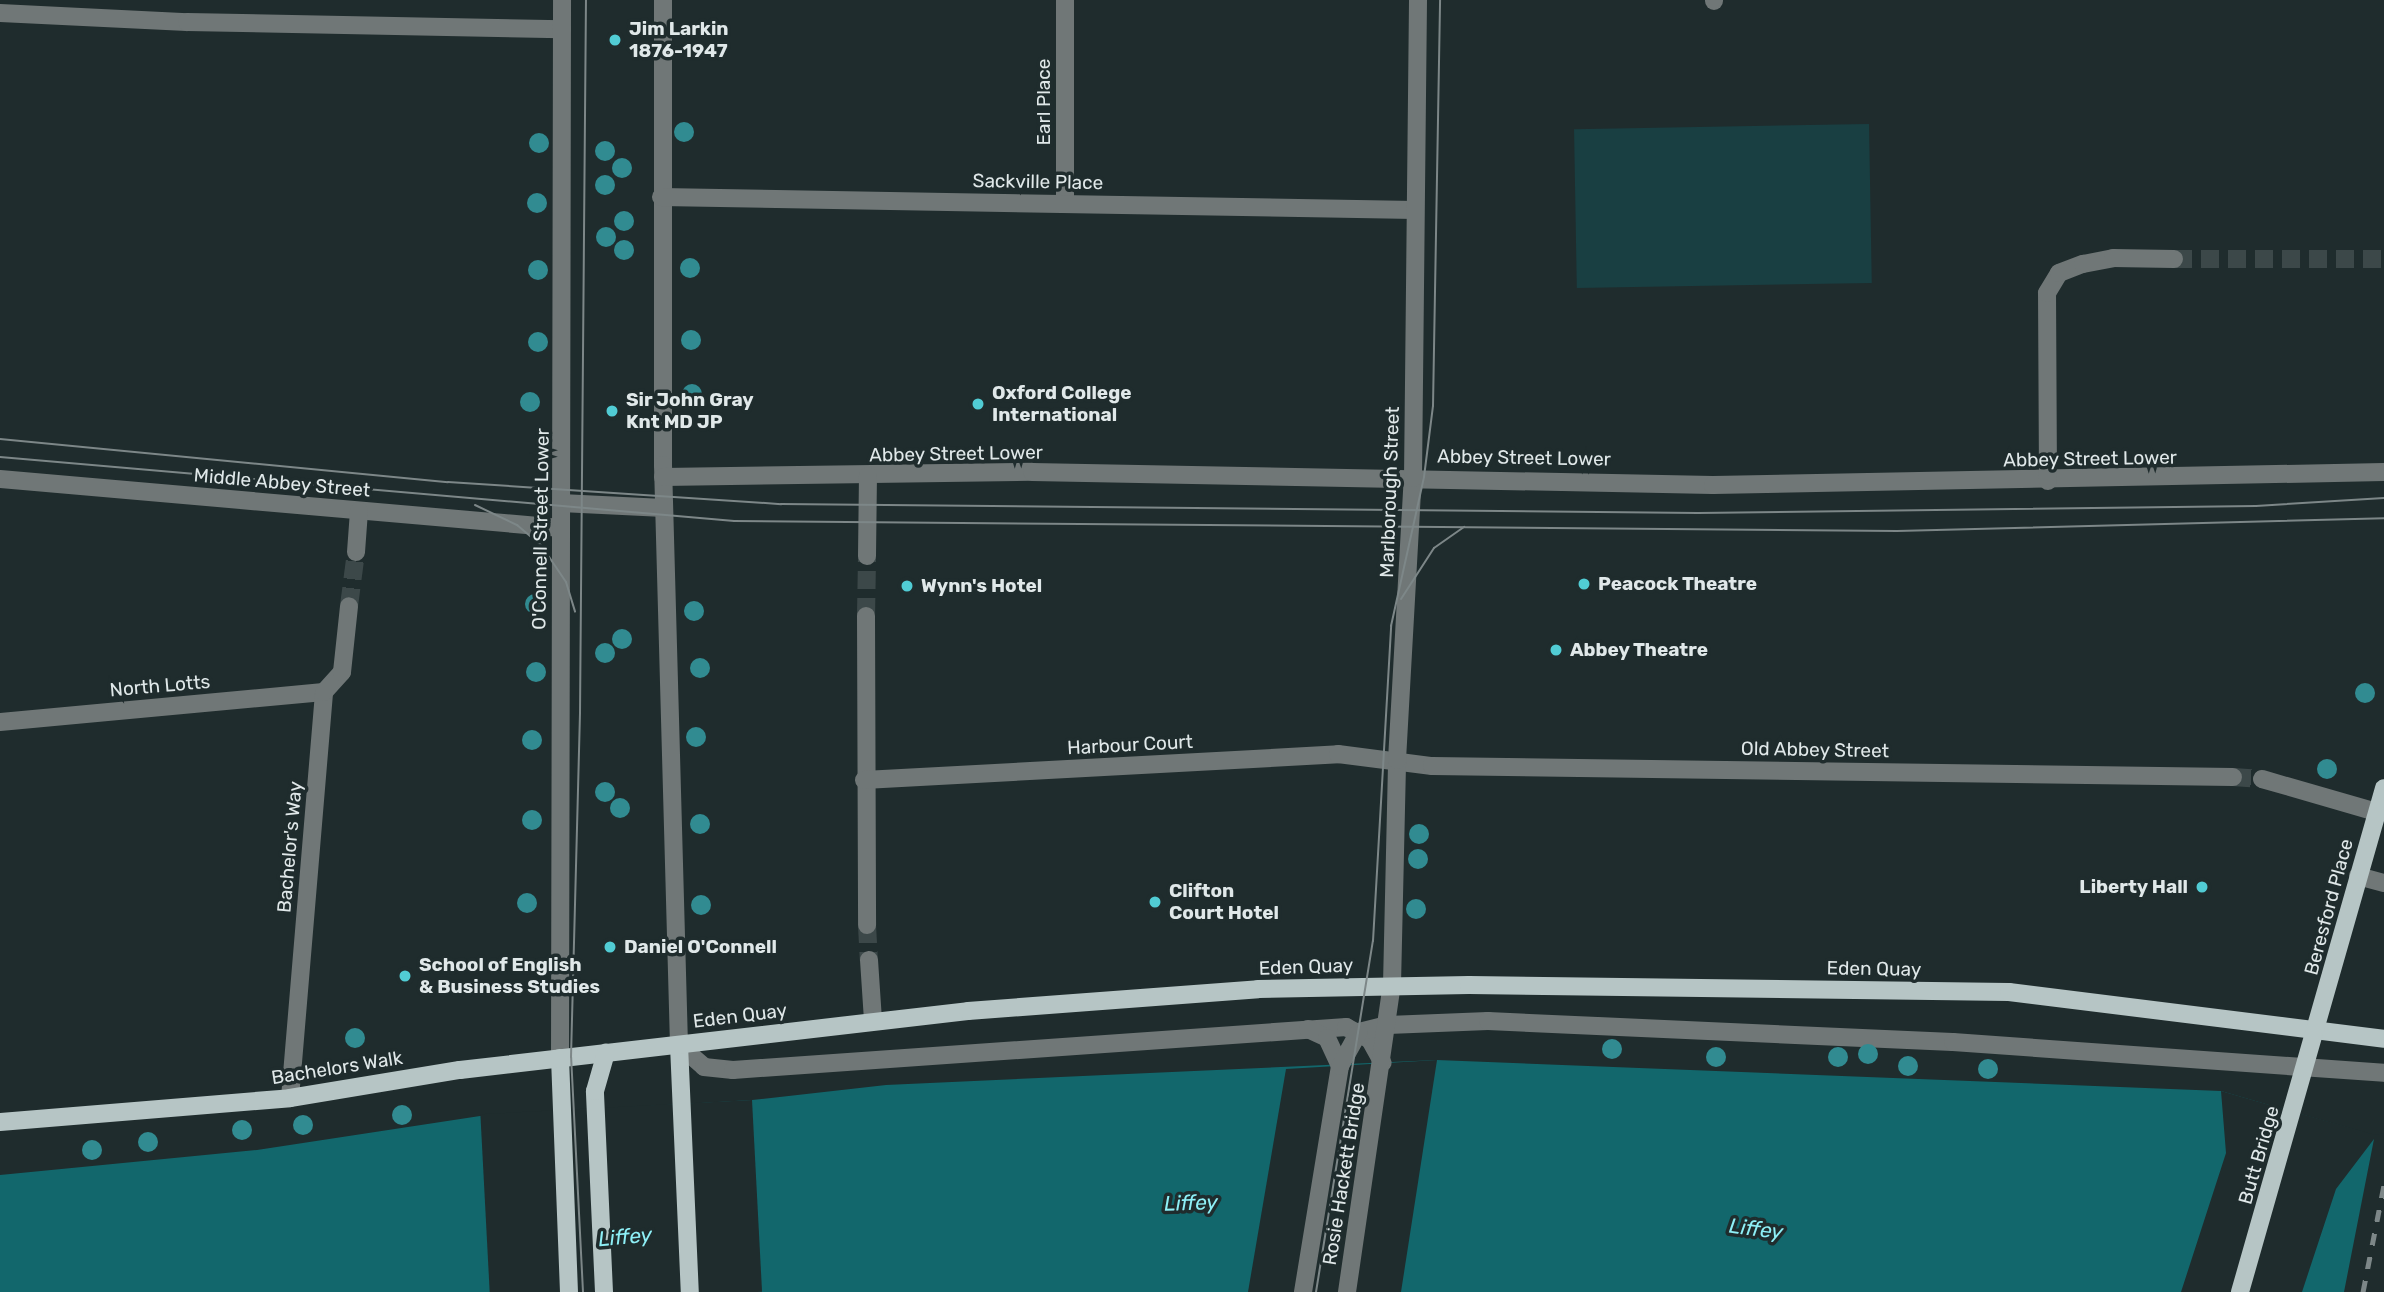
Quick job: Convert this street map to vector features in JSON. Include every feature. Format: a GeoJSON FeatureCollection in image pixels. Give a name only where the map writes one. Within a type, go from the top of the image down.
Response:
{"type":"FeatureCollection","features":[{"type":"Feature","properties":{"kind":"main road","name":"Beresford Place"},"geometry":{"type":"LineString","coordinates":[[2318,1030],[2381,797]]}},
{"type":"Feature","properties":{"kind":"main road","name":"Eden Quay"},"geometry":{"type":"LineString","coordinates":[[679,1045],[873,1021],[1258,989],[1392,985],[2009,992],[2384,1038]]}},
{"type":"Feature","properties":{"kind":"main road","name":"Butt Bridge"},"geometry":{"type":"LineString","coordinates":[[2240,1292],[2318,1030]]}},
{"type":"Feature","properties":{"kind":"main road","name":"Bachelors Walk"},"geometry":{"type":"LineString","coordinates":[[0,1122],[290,1098],[560,1058],[679,1045]]}},
{"type":"Feature","properties":{"kind":"main road"},"geometry":{"type":"LineString","coordinates":[[679,1045],[690,1292]]}},
{"type":"Feature","properties":{"kind":"main road"},"geometry":{"type":"LineString","coordinates":[[604,1292],[595,1091],[606,1053]]}},
{"type":"Feature","properties":{"kind":"main road"},"geometry":{"type":"LineString","coordinates":[[560,1058],[569,1292]]}},
{"type":"Feature","properties":{"kind":"street","name":"O'Connell Street Lower"},"geometry":{"type":"LineString","coordinates":[[560,1058],[562,0]]}},
{"type":"Feature","properties":{"kind":"street"},"geometry":{"type":"LineString","coordinates":[[663,0],[663,477],[679,1045]]}},
{"type":"Feature","properties":{"kind":"street","name":"Earl Place"},"geometry":{"type":"LineString","coordinates":[[1065,0],[1065,204]]}},
{"type":"Feature","properties":{"kind":"street","name":"Marlborough Street"},"geometry":{"type":"LineString","coordinates":[[1392,985],[1397,760],[1413,478],[1418,0]]}},
{"type":"Feature","properties":{"kind":"street"},"geometry":{"type":"LineString","coordinates":[[0,13],[562,29]]}},
{"type":"Feature","properties":{"kind":"street","name":"Sackville Place"},"geometry":{"type":"LineString","coordinates":[[661,197],[1415,210]]}},
{"type":"Feature","properties":{"kind":"street"},"geometry":{"type":"LineString","coordinates":[[2048,481],[2047,293],[2059,273],[2113,258],[2174,259]]}},
{"type":"Feature","properties":{"kind":"street","name":"Abbey Street Lower"},"geometry":{"type":"LineString","coordinates":[[663,477],[1032,472],[1713,485],[2048,481],[2384,472]]}},
{"type":"Feature","properties":{"kind":"street"},"geometry":{"type":"LineString","coordinates":[[867,476],[867,556]]}},
{"type":"Feature","properties":{"kind":"street","name":"Middle Abbey Street"},"geometry":{"type":"LineString","coordinates":[[0,479],[561,528]]}},
{"type":"Feature","properties":{"kind":"street"},"geometry":{"type":"LineString","coordinates":[[561,503],[664,509]]}},
{"type":"Feature","properties":{"kind":"street"},"geometry":{"type":"LineString","coordinates":[[356,552],[359,511]]}},
{"type":"Feature","properties":{"kind":"street","name":"Bachelor's Way"},"geometry":{"type":"LineString","coordinates":[[290,1098],[324,692],[342,672],[349,606]]}},
{"type":"Feature","properties":{"kind":"street"},"geometry":{"type":"LineString","coordinates":[[866,616],[866,925]]}},
{"type":"Feature","properties":{"kind":"street","name":"North Lotts"},"geometry":{"type":"LineString","coordinates":[[0,722],[324,692]]}},
{"type":"Feature","properties":{"kind":"street","name":"Harbour Court"},"geometry":{"type":"LineString","coordinates":[[864,780],[1338,754],[1397,760]]}},
{"type":"Feature","properties":{"kind":"street","name":"Old Abbey Street"},"geometry":{"type":"LineString","coordinates":[[1397,760],[1432,766],[2233,777]]}},
{"type":"Feature","properties":{"kind":"street"},"geometry":{"type":"LineString","coordinates":[[2262,779],[2381,797]]}},
{"type":"Feature","properties":{"kind":"street"},"geometry":{"type":"LineString","coordinates":[[2358,876],[2384,883]]}},
{"type":"Feature","properties":{"kind":"street"},"geometry":{"type":"LineString","coordinates":[[869,960],[873,1021]]}},
{"type":"Feature","properties":{"kind":"street","name":"Rosie Hackett Bridge"},"geometry":{"type":"LineString","coordinates":[[1347,1292],[1383,1063],[1392,985]]}},
{"type":"Feature","properties":{"kind":"street","name":"Eden Quay"},"geometry":{"type":"LineString","coordinates":[[679,1045],[704,1067],[733,1070],[1308,1028],[1346,1027],[1359,1032],[1388,1026],[1488,1021],[1953,1042],[2308,1065],[2384,1073]]}},
{"type":"Feature","properties":{"kind":"street","name":"Rosie Hackett Bridge"},"geometry":{"type":"LineString","coordinates":[[1308,1028],[1327,1038],[1340,1066]]}},
{"type":"Feature","properties":{"kind":"street","name":"Rosie Hackett Bridge"},"geometry":{"type":"LineString","coordinates":[[1303,1292],[1340,1066],[1359,1032],[1375,1046],[1383,1063]]}},
{"type":"Feature","properties":{"kind":"shaded area"},"geometry":{"type":"Polygon","coordinates":[[[1869,124],[1872,283],[1577,288],[1574,129],[1869,124]]]}},
{"type":"Feature","properties":{"kind":"water","name":"Liffey"},"geometry":{"type":"Polygon","coordinates":[[[1437,1060],[2221,1091],[2376,1136],[2384,1292],[0,1292],[0,1175],[257,1150],[480,1116],[752,1100],[886,1085],[1437,1060]]]}},
{"type":"Feature","properties":{"kind":"pier"},"geometry":{"type":"Polygon","coordinates":[[[1437,1060],[1401,1292],[1248,1292],[1286,1069],[1437,1060]]]}},
{"type":"Feature","properties":{"kind":"pier"},"geometry":{"type":"Polygon","coordinates":[[[2221,1091],[2375,1135],[2384,1133],[2384,1292],[2344,1292],[2374,1139],[2336,1189],[2302,1292],[2181,1292],[2226,1153],[2221,1091]]]}},
{"type":"Feature","properties":{"kind":"pier"},"geometry":{"type":"Polygon","coordinates":[[[752,1100],[762,1292],[490,1292],[480,1114],[752,1100]]]}},
{"type":"Feature","properties":{"kind":"tunnel"},"geometry":{"type":"LineString","coordinates":[[2174,259],[2384,259]]}},
{"type":"Feature","properties":{"kind":"tunnel"},"geometry":{"type":"LineString","coordinates":[[349,606],[356,552]]}},
{"type":"Feature","properties":{"kind":"tunnel"},"geometry":{"type":"LineString","coordinates":[[866,616],[867,556]]}},
{"type":"Feature","properties":{"kind":"tunnel"},"geometry":{"type":"LineString","coordinates":[[2233,777],[2262,779]]}},
{"type":"Feature","properties":{"kind":"tunnel"},"geometry":{"type":"LineString","coordinates":[[867,925],[869,960]]}},
{"type":"Feature","properties":{"kind":"tram line"},"geometry":{"type":"LineString","coordinates":[[583,1292],[571,1057],[580,713],[586,0]]}},
{"type":"Feature","properties":{"kind":"tram line"},"geometry":{"type":"LineString","coordinates":[[1316,1292],[1373,941],[1391,626],[1424,477],[1433,406],[1440,0]]}},
{"type":"Feature","properties":{"kind":"tram line"},"geometry":{"type":"LineString","coordinates":[[0,439],[448,482],[781,504],[1698,513],[2256,506],[2384,498]]}},
{"type":"Feature","properties":{"kind":"tram line"},"geometry":{"type":"LineString","coordinates":[[0,457],[734,521],[1897,531],[2384,518]]}},
{"type":"Feature","properties":{"kind":"tram line"},"geometry":{"type":"LineString","coordinates":[[475,505],[517,525],[541,545],[566,582],[575,612]]}},
{"type":"Feature","properties":{"kind":"tram line"},"geometry":{"type":"LineString","coordinates":[[1401,599],[1434,548],[1464,527]]}},
{"type":"Feature","properties":{"kind":"railway"},"geometry":{"type":"LineString","coordinates":[[2363,1292],[2384,1185]]}},
{"type":"Feature","properties":{"kind":"place","name":"Jim Larkin 1876-1947"},"geometry":{"type":"Point","coordinates":[615,40]}},
{"type":"Feature","properties":{"kind":"place","name":"Oxford College International"},"geometry":{"type":"Point","coordinates":[978,404]}},
{"type":"Feature","properties":{"kind":"place","name":"Sir John Gray Knt MD JP"},"geometry":{"type":"Point","coordinates":[612,411]}},
{"type":"Feature","properties":{"kind":"place","name":"Peacock Theatre"},"geometry":{"type":"Point","coordinates":[1584,584]}},
{"type":"Feature","properties":{"kind":"place","name":"Wynn's Hotel"},"geometry":{"type":"Point","coordinates":[907,586]}},
{"type":"Feature","properties":{"kind":"place","name":"Abbey Theatre"},"geometry":{"type":"Point","coordinates":[1556,650]}},
{"type":"Feature","properties":{"kind":"place","name":"Liberty Hall"},"geometry":{"type":"Point","coordinates":[2202,887]}},
{"type":"Feature","properties":{"kind":"place","name":"Clifton Court Hotel"},"geometry":{"type":"Point","coordinates":[1155,902]}},
{"type":"Feature","properties":{"kind":"place","name":"Daniel O'Connell"},"geometry":{"type":"Point","coordinates":[610,947]}},
{"type":"Feature","properties":{"kind":"place","name":"School of English & Business Studies"},"geometry":{"type":"Point","coordinates":[405,976]}}]}
